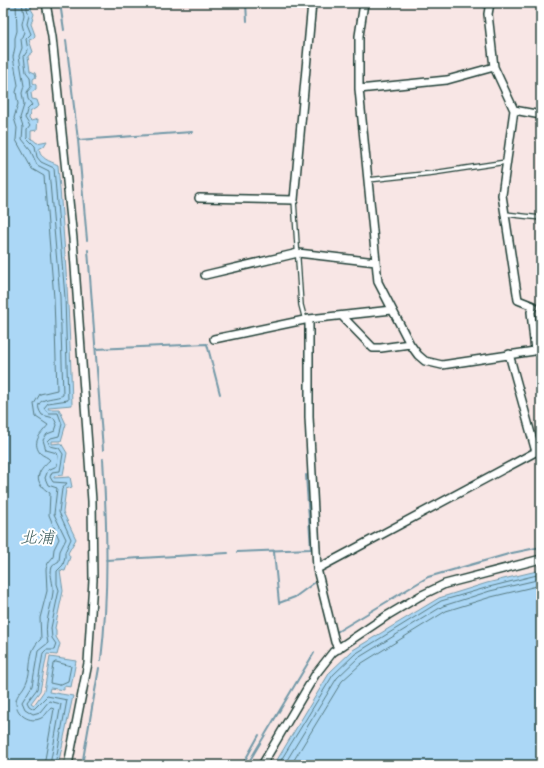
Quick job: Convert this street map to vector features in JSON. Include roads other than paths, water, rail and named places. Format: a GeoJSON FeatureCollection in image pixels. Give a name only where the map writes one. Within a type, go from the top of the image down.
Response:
{"type":"FeatureCollection","features":[{"type":"Feature","properties":{"kind":"street"},"geometry":{"type":"LineString","coordinates":[[46,3],[54,60],[73,240],[92,502],[93,580],[88,663],[68,765]]}},
{"type":"Feature","properties":{"kind":"street"},"geometry":{"type":"LineString","coordinates":[[199,198],[294,200],[312,3]]}},
{"type":"Feature","properties":{"kind":"street"},"geometry":{"type":"LineString","coordinates":[[364,3],[359,36],[359,90],[378,282],[410,344],[418,355],[425,361],[442,365],[538,350],[531,312],[533,306],[518,300],[502,195],[514,110],[494,67],[488,14],[490,3]]}},
{"type":"Feature","properties":{"kind":"street"},"geometry":{"type":"LineString","coordinates":[[359,90],[447,80],[494,67]]}},
{"type":"Feature","properties":{"kind":"street"},"geometry":{"type":"LineString","coordinates":[[514,110],[541,114]]}},
{"type":"Feature","properties":{"kind":"street"},"geometry":{"type":"LineString","coordinates":[[205,275],[298,253],[376,262]]}},
{"type":"Feature","properties":{"kind":"street"},"geometry":{"type":"LineString","coordinates":[[214,339],[307,320],[392,310]]}},
{"type":"Feature","properties":{"kind":"street"},"geometry":{"type":"LineString","coordinates":[[342,316],[373,348],[410,344]]}},
{"type":"Feature","properties":{"kind":"street"},"geometry":{"type":"LineString","coordinates":[[307,320],[309,417],[317,569],[335,642],[339,649]]}},
{"type":"Feature","properties":{"kind":"street"},"geometry":{"type":"LineString","coordinates":[[317,569],[538,450],[509,354]]}},
{"type":"Feature","properties":{"kind":"street"},"geometry":{"type":"LineString","coordinates":[[262,765],[315,675],[327,659],[339,649],[388,615],[420,596],[446,584],[541,559]]}},
{"type":"Feature","properties":{"kind":"lane"},"geometry":{"type":"LineString","coordinates":[[368,180],[433,173],[507,162]]}},
{"type":"Feature","properties":{"kind":"lane"},"geometry":{"type":"LineString","coordinates":[[294,200],[301,305],[307,320]]}},
{"type":"Feature","properties":{"kind":"lane"},"geometry":{"type":"LineString","coordinates":[[505,214],[541,218]]}},
{"type":"Feature","properties":{"kind":"water","name":"北浦"},"geometry":{"type":"Polygon","coordinates":[[[3,3],[32,3],[31,9],[34,14],[31,24],[35,35],[34,38],[29,40],[33,52],[28,56],[30,71],[35,73],[36,77],[33,79],[36,89],[31,93],[32,99],[37,100],[39,106],[30,112],[29,119],[31,121],[38,119],[37,130],[31,131],[31,138],[37,143],[47,141],[44,146],[39,149],[40,153],[46,159],[58,165],[63,225],[69,315],[72,405],[49,407],[48,409],[59,409],[66,424],[61,441],[52,441],[52,444],[61,443],[67,453],[63,475],[54,476],[54,478],[70,477],[72,487],[66,489],[63,512],[76,539],[68,553],[70,557],[65,571],[60,570],[63,591],[55,628],[56,637],[60,644],[57,655],[47,654],[40,691],[31,703],[34,705],[44,691],[50,657],[76,661],[71,687],[64,686],[64,690],[50,688],[49,692],[73,696],[58,765],[3,765],[3,3]]]}},
{"type":"Feature","properties":{"kind":"water"},"geometry":{"type":"Polygon","coordinates":[[[541,570],[541,765],[274,765],[330,672],[353,650],[439,598],[487,583],[541,570]]]}},
{"type":"Feature","properties":{"kind":"waterway"},"geometry":{"type":"LineString","coordinates":[[60,3],[64,30]]}},
{"type":"Feature","properties":{"kind":"waterway"},"geometry":{"type":"LineString","coordinates":[[246,3],[247,21]]}},
{"type":"Feature","properties":{"kind":"waterway"},"geometry":{"type":"LineString","coordinates":[[66,40],[78,140],[87,240]]}},
{"type":"Feature","properties":{"kind":"waterway"},"geometry":{"type":"LineString","coordinates":[[78,140],[192,132]]}},
{"type":"Feature","properties":{"kind":"waterway"},"geometry":{"type":"LineString","coordinates":[[88,250],[103,450]]}},
{"type":"Feature","properties":{"kind":"waterway"},"geometry":{"type":"LineString","coordinates":[[96,349],[207,344],[220,394]]}},
{"type":"Feature","properties":{"kind":"waterway"},"geometry":{"type":"LineString","coordinates":[[101,660],[104,635],[106,585],[106,509],[103,459]]}},
{"type":"Feature","properties":{"kind":"waterway"},"geometry":{"type":"LineString","coordinates":[[541,462],[539,464],[541,468]]}},
{"type":"Feature","properties":{"kind":"waterway"},"geometry":{"type":"LineString","coordinates":[[237,552],[311,549],[306,475]]}},
{"type":"Feature","properties":{"kind":"waterway"},"geometry":{"type":"LineString","coordinates":[[335,633],[428,577],[512,553],[541,547]]}},
{"type":"Feature","properties":{"kind":"waterway"},"geometry":{"type":"LineString","coordinates":[[274,552],[279,603],[295,597],[314,583]]}},
{"type":"Feature","properties":{"kind":"waterway"},"geometry":{"type":"LineString","coordinates":[[106,560],[228,553]]}},
{"type":"Feature","properties":{"kind":"waterway"},"geometry":{"type":"LineString","coordinates":[[247,765],[314,653]]}},
{"type":"Feature","properties":{"kind":"waterway"},"geometry":{"type":"LineString","coordinates":[[82,765],[99,668]]}},
{"type":"Feature","properties":{"kind":"waterway"},"geometry":{"type":"LineString","coordinates":[[192,765],[244,762],[259,735]]}}]}
